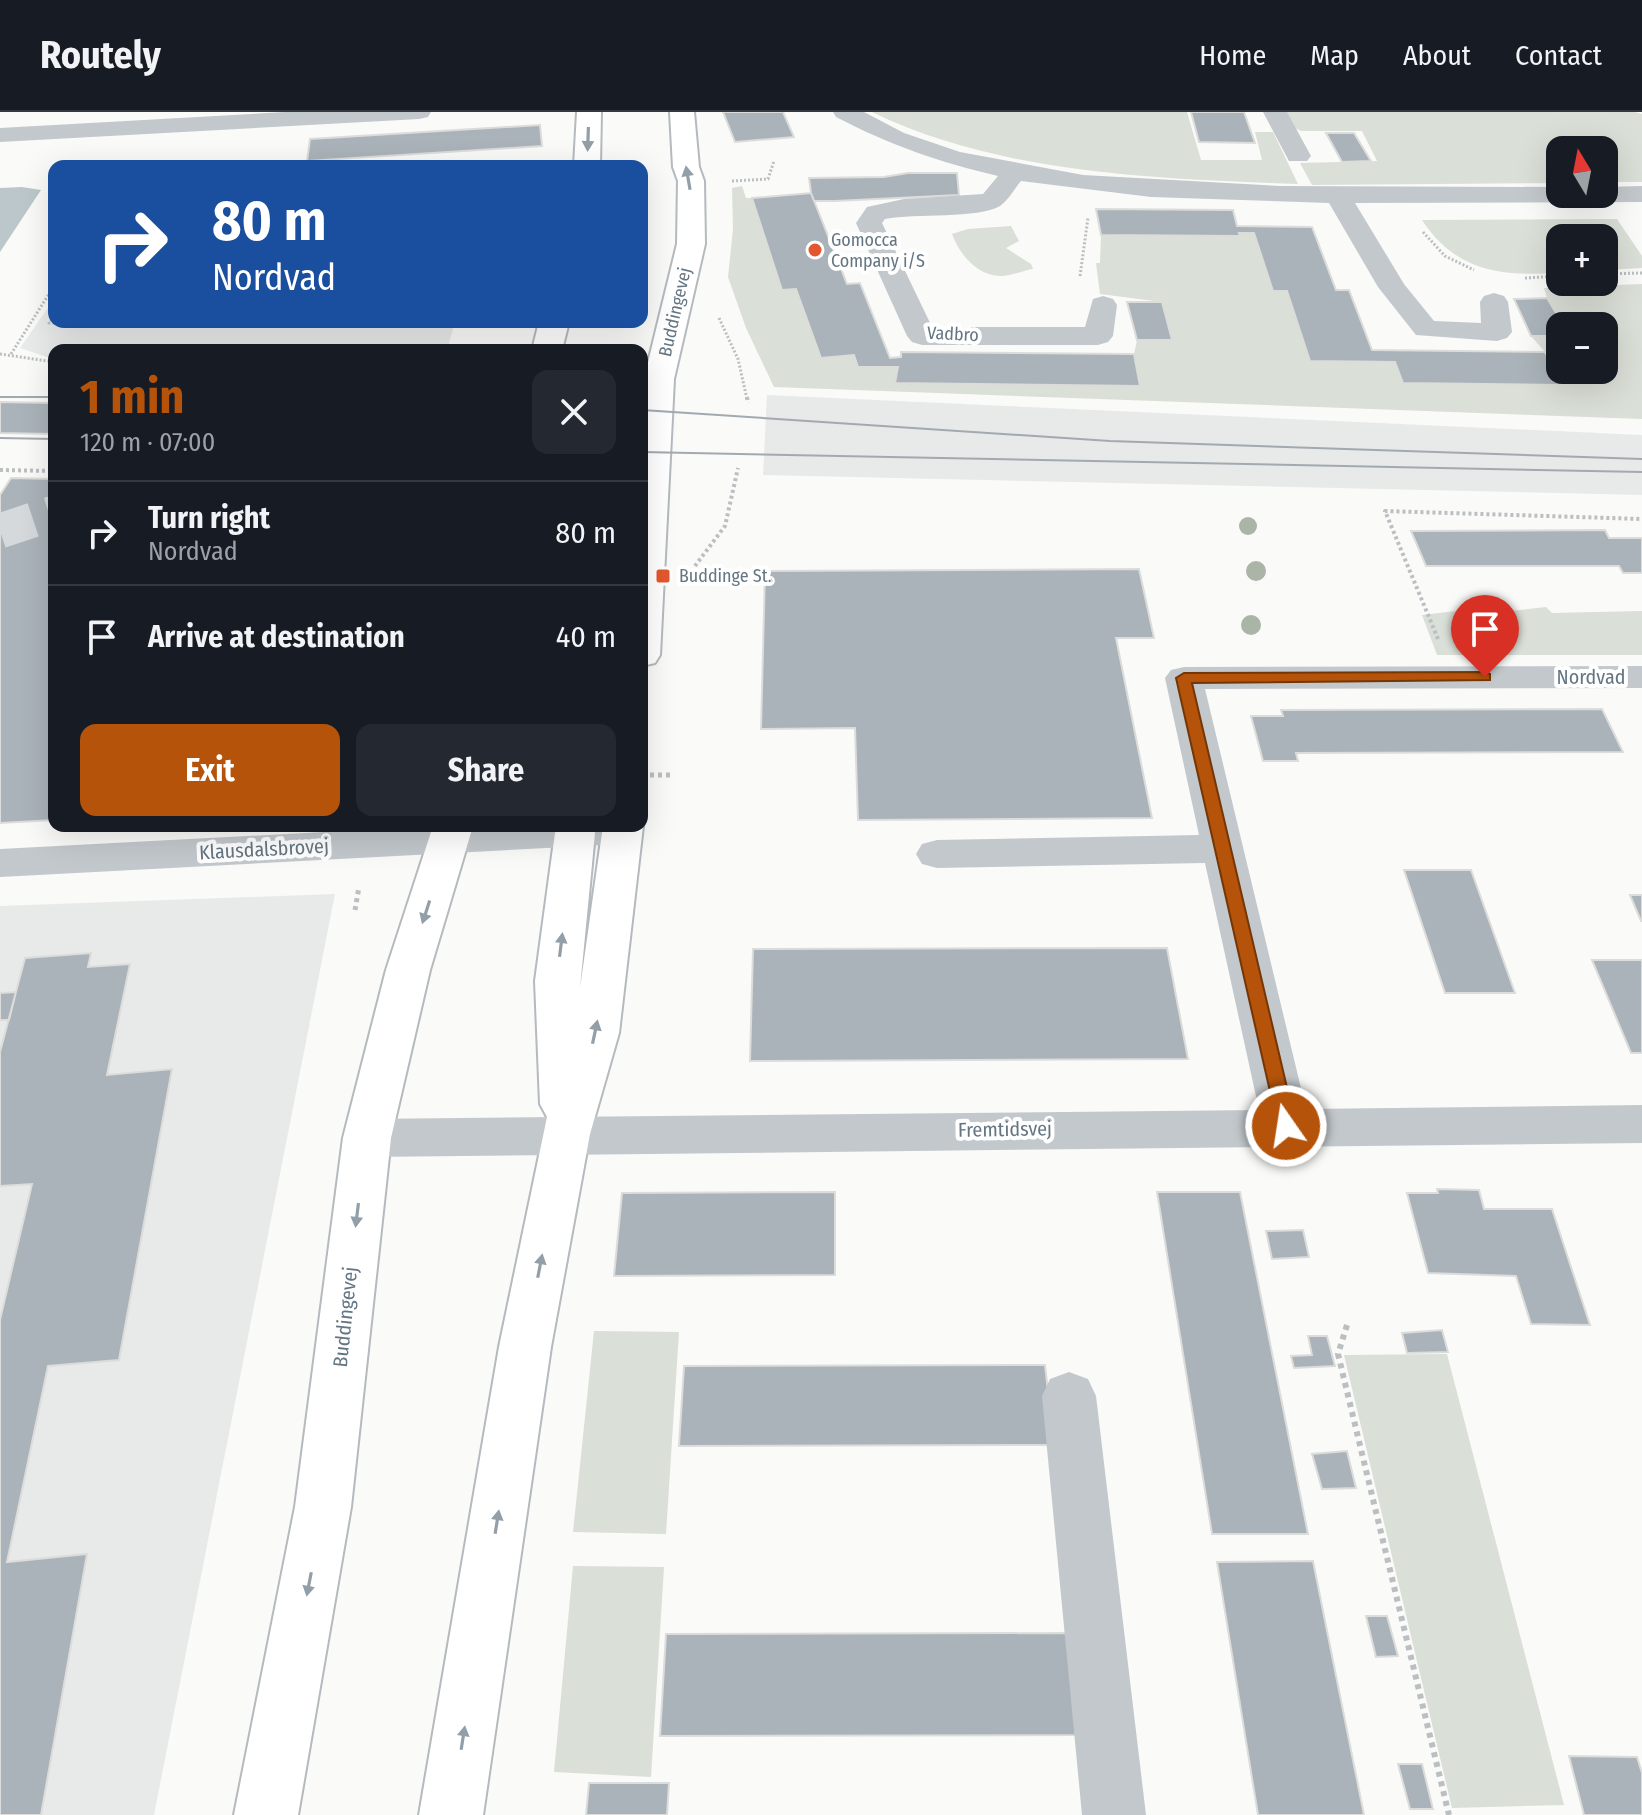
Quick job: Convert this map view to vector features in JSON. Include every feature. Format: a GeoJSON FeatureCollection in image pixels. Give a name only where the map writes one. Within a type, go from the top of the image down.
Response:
{"type":"FeatureCollection","features":[{"type":"Feature","properties":{"kind":"main road"},"geometry":{"type":"LineString","coordinates":[[587,160],[589,112]]}},
{"type":"Feature","properties":{"kind":"main road","name":"Buddingevej"},"geometry":{"type":"LineString","coordinates":[[648,573],[659,379],[691,244],[691,181],[686,167],[682,112]]}},
{"type":"Feature","properties":{"kind":"main road","name":"Buddingevej"},"geometry":{"type":"LineString","coordinates":[[266,1815],[323,1507],[367,1138],[408,970],[452,832]]}},
{"type":"Feature","properties":{"kind":"main road"},"geometry":{"type":"LineString","coordinates":[[451,1815],[525,1347],[566,1134],[596,1033],[622,832]]}},
{"type":"Feature","properties":{"kind":"main road"},"geometry":{"type":"LineString","coordinates":[[566,1134],[557,981],[575,833]]}},
{"type":"Feature","properties":{"kind":"street"},"geometry":{"type":"LineString","coordinates":[[0,135],[419,112]]}},
{"type":"Feature","properties":{"kind":"street"},"geometry":{"type":"LineString","coordinates":[[845,112],[904,142],[956,159],[1093,182],[1241,194],[1631,201]]}},
{"type":"Feature","properties":{"kind":"street"},"geometry":{"type":"LineString","coordinates":[[1275,112],[1298,156]]}},
{"type":"Feature","properties":{"kind":"street","name":"Vadbro"},"geometry":{"type":"LineString","coordinates":[[1015,171],[992,200],[974,204],[904,207],[876,213],[869,223],[922,336],[1098,336],[1103,305]]}},
{"type":"Feature","properties":{"kind":"street"},"geometry":{"type":"LineString","coordinates":[[1338,195],[1348,218],[1411,316],[1426,329],[1497,332],[1494,302]]}},
{"type":"Feature","properties":{"kind":"street","name":"Nordvad"},"geometry":{"type":"LineString","coordinates":[[1286,1126],[1184,678],[1642,677]]}},
{"type":"Feature","properties":{"kind":"street","name":"Klausdalsbrovej"},"geometry":{"type":"LineString","coordinates":[[0,863],[452,832],[585,832]]}},
{"type":"Feature","properties":{"kind":"street"},"geometry":{"type":"LineString","coordinates":[[937,854],[1223,849]]}},
{"type":"Feature","properties":{"kind":"street","name":"Fremtidsvej"},"geometry":{"type":"LineString","coordinates":[[367,1138],[1642,1124]]}},
{"type":"Feature","properties":{"kind":"street"},"geometry":{"type":"LineString","coordinates":[[1069,1396],[1114,1815]]}},
{"type":"Feature","properties":{"kind":"path"},"geometry":{"type":"LineString","coordinates":[[739,181],[768,179],[774,161]]}},
{"type":"Feature","properties":{"kind":"path"},"geometry":{"type":"LineString","coordinates":[[1093,182],[1077,298],[1103,305]]}},
{"type":"Feature","properties":{"kind":"path"},"geometry":{"type":"LineString","coordinates":[[1400,195],[1434,248],[1449,260],[1478,271]]}},
{"type":"Feature","properties":{"kind":"path"},"geometry":{"type":"LineString","coordinates":[[691,244],[716,312],[743,366],[748,403]]}},
{"type":"Feature","properties":{"kind":"path"},"geometry":{"type":"LineString","coordinates":[[1618,274],[1642,273]]}},
{"type":"Feature","properties":{"kind":"path"},"geometry":{"type":"LineString","coordinates":[[11,354],[48,295]]}},
{"type":"Feature","properties":{"kind":"path"},"geometry":{"type":"LineString","coordinates":[[0,354],[48,361]]}},
{"type":"Feature","properties":{"kind":"path"},"geometry":{"type":"LineString","coordinates":[[648,637],[725,526],[738,468]]}},
{"type":"Feature","properties":{"kind":"path"},"geometry":{"type":"LineString","coordinates":[[0,470],[48,471]]}},
{"type":"Feature","properties":{"kind":"path"},"geometry":{"type":"LineString","coordinates":[[1454,677],[1385,511],[1642,519]]}},
{"type":"Feature","properties":{"kind":"path"},"geometry":{"type":"LineString","coordinates":[[648,775],[671,775]]}},
{"type":"Feature","properties":{"kind":"path"},"geometry":{"type":"LineString","coordinates":[[1347,1325],[1338,1354],[1449,1815]]}},
{"type":"Feature","properties":{"kind":"shaded area"},"geometry":{"type":"Polygon","coordinates":[[[872,112],[1187,112],[1201,160],[1262,160],[1255,132],[1273,132],[1298,184],[1136,175],[1026,161],[921,133],[872,112]]]}},
{"type":"Feature","properties":{"kind":"shaded area"},"geometry":{"type":"Polygon","coordinates":[[[1285,112],[1635,112],[1642,114],[1642,182],[1618,182],[1618,136],[1546,136],[1546,183],[1312,185],[1300,163],[1377,161],[1362,131],[1301,131],[1293,127],[1285,112]]]}},
{"type":"Feature","properties":{"kind":"shaded area"},"geometry":{"type":"Polygon","coordinates":[[[742,186],[746,198],[752,198],[782,289],[796,289],[822,358],[854,355],[859,367],[898,367],[896,383],[1139,386],[1134,354],[1137,340],[1172,339],[1162,302],[1100,294],[1096,263],[1100,263],[1101,235],[1240,236],[1239,233],[1254,233],[1273,291],[1287,291],[1310,361],[1395,362],[1404,383],[1618,384],[1618,312],[1556,312],[1546,296],[1618,296],[1618,285],[1642,284],[1642,419],[774,387],[746,328],[728,277],[733,229],[732,188],[742,186]]]}},
{"type":"Feature","properties":{"kind":"shaded area"},"geometry":{"type":"Polygon","coordinates":[[[0,188],[41,190],[0,252],[0,188]]]}},
{"type":"Feature","properties":{"kind":"shaded area"},"geometry":{"type":"Polygon","coordinates":[[[1617,219],[1642,256],[1642,268],[1618,269],[1618,224],[1546,224],[1546,273],[1519,273],[1482,268],[1466,261],[1436,238],[1422,220],[1617,219]]]}},
{"type":"Feature","properties":{"kind":"shaded area"},"geometry":{"type":"Polygon","coordinates":[[[1011,226],[1019,241],[1006,248],[1031,264],[1033,269],[1009,275],[989,274],[966,258],[952,234],[968,229],[1011,226]]]}},
{"type":"Feature","properties":{"kind":"shaded area"},"geometry":{"type":"Polygon","coordinates":[[[48,308],[48,328],[453,328],[449,344],[48,344],[48,357],[20,348],[48,308]]]}},
{"type":"Feature","properties":{"kind":"shaded area"},"geometry":{"type":"Polygon","coordinates":[[[1531,336],[1546,336],[1546,354],[1545,352],[1531,336]]]}},
{"type":"Feature","properties":{"kind":"shaded area"},"geometry":{"type":"Polygon","coordinates":[[[767,395],[1642,435],[1642,495],[763,475],[767,395]]]}},
{"type":"Feature","properties":{"kind":"shaded area"},"geometry":{"type":"Polygon","coordinates":[[[1498,606],[1503,612],[1546,607],[1552,613],[1642,611],[1642,655],[1437,655],[1422,615],[1498,606]]]}},
{"type":"Feature","properties":{"kind":"shaded area"},"geometry":{"type":"Polygon","coordinates":[[[335,894],[154,1815],[0,1815],[0,906],[335,894]]]}},
{"type":"Feature","properties":{"kind":"shaded area"},"geometry":{"type":"Polygon","coordinates":[[[594,1331],[679,1332],[666,1534],[573,1532],[594,1331]]]}},
{"type":"Feature","properties":{"kind":"shaded area"},"geometry":{"type":"Polygon","coordinates":[[[1447,1354],[1564,1805],[1452,1808],[1344,1355],[1447,1354]]]}},
{"type":"Feature","properties":{"kind":"shaded area"},"geometry":{"type":"Polygon","coordinates":[[[573,1566],[664,1567],[651,1777],[554,1772],[573,1566]]]}},
{"type":"Feature","properties":{"kind":"building"},"geometry":{"type":"Polygon","coordinates":[[[723,112],[783,112],[794,137],[735,142],[723,112]]]}},
{"type":"Feature","properties":{"kind":"building"},"geometry":{"type":"Polygon","coordinates":[[[1191,112],[1244,112],[1255,143],[1199,142],[1191,112]]]}},
{"type":"Feature","properties":{"kind":"building"},"geometry":{"type":"Polygon","coordinates":[[[540,125],[542,146],[307,160],[310,139],[540,125]]]}},
{"type":"Feature","properties":{"kind":"building"},"geometry":{"type":"Polygon","coordinates":[[[1326,133],[1354,133],[1371,161],[1342,162],[1326,133]]]}},
{"type":"Feature","properties":{"kind":"building"},"geometry":{"type":"Polygon","coordinates":[[[908,173],[957,173],[959,195],[814,201],[809,178],[884,177],[908,173]]]}},
{"type":"Feature","properties":{"kind":"building"},"geometry":{"type":"Polygon","coordinates":[[[811,193],[847,284],[860,283],[890,358],[901,357],[901,352],[1134,354],[1140,386],[895,383],[898,367],[858,367],[854,355],[821,358],[796,289],[782,290],[752,198],[811,193]]]}},
{"type":"Feature","properties":{"kind":"building"},"geometry":{"type":"Polygon","coordinates":[[[1096,209],[1233,210],[1237,226],[1312,227],[1336,290],[1349,290],[1372,350],[1545,352],[1546,384],[1562,385],[1403,383],[1395,362],[1310,361],[1287,291],[1273,291],[1254,233],[1239,233],[1240,236],[1101,235],[1096,209]]]}},
{"type":"Feature","properties":{"kind":"building"},"geometry":{"type":"Polygon","coordinates":[[[1547,298],[1556,312],[1546,312],[1546,336],[1531,336],[1514,299],[1547,298]]]}},
{"type":"Feature","properties":{"kind":"building"},"geometry":{"type":"Polygon","coordinates":[[[1127,302],[1162,302],[1172,340],[1137,340],[1127,302]]]}},
{"type":"Feature","properties":{"kind":"building"},"geometry":{"type":"Polygon","coordinates":[[[0,402],[48,403],[48,434],[0,433],[0,402]]]}},
{"type":"Feature","properties":{"kind":"building"},"geometry":{"type":"Polygon","coordinates":[[[11,478],[48,479],[48,820],[0,823],[0,495],[11,478]]]}},
{"type":"Feature","properties":{"kind":"building"},"geometry":{"type":"Polygon","coordinates":[[[1605,530],[1609,538],[1642,538],[1642,573],[1623,573],[1619,566],[1426,566],[1411,531],[1605,530]]]}},
{"type":"Feature","properties":{"kind":"building"},"geometry":{"type":"Polygon","coordinates":[[[1139,569],[1154,638],[1116,638],[1152,818],[858,820],[855,728],[761,729],[765,571],[1139,569]]]}},
{"type":"Feature","properties":{"kind":"building"},"geometry":{"type":"Polygon","coordinates":[[[1602,709],[1623,752],[1296,753],[1298,761],[1263,761],[1251,716],[1283,716],[1281,710],[1602,709]]]}},
{"type":"Feature","properties":{"kind":"building"},"geometry":{"type":"Polygon","coordinates":[[[1404,870],[1471,870],[1515,993],[1445,993],[1404,870]]]}},
{"type":"Feature","properties":{"kind":"building"},"geometry":{"type":"Polygon","coordinates":[[[1630,895],[1642,895],[1642,921],[1641,921],[1630,895]]]}},
{"type":"Feature","properties":{"kind":"building"},"geometry":{"type":"Polygon","coordinates":[[[1167,948],[1188,1059],[750,1061],[753,949],[1167,948]]]}},
{"type":"Feature","properties":{"kind":"building"},"geometry":{"type":"Polygon","coordinates":[[[91,953],[88,967],[130,964],[107,1075],[172,1069],[119,1360],[48,1366],[7,1562],[87,1554],[41,1815],[0,1815],[0,1320],[32,1184],[0,1186],[0,1052],[25,958],[91,953]]]}},
{"type":"Feature","properties":{"kind":"building"},"geometry":{"type":"Polygon","coordinates":[[[1592,960],[1642,960],[1642,1053],[1631,1053],[1592,960]]]}},
{"type":"Feature","properties":{"kind":"building"},"geometry":{"type":"Polygon","coordinates":[[[16,992],[9,1020],[0,1020],[0,993],[16,992]]]}},
{"type":"Feature","properties":{"kind":"building"},"geometry":{"type":"Polygon","coordinates":[[[1437,1189],[1479,1190],[1484,1209],[1552,1209],[1590,1325],[1531,1324],[1516,1276],[1428,1273],[1407,1193],[1438,1193],[1437,1189]]]}},
{"type":"Feature","properties":{"kind":"building"},"geometry":{"type":"Polygon","coordinates":[[[835,1192],[835,1275],[614,1276],[622,1193],[835,1192]]]}},
{"type":"Feature","properties":{"kind":"building"},"geometry":{"type":"Polygon","coordinates":[[[1157,1192],[1240,1192],[1308,1534],[1212,1534],[1157,1192]]]}},
{"type":"Feature","properties":{"kind":"building"},"geometry":{"type":"Polygon","coordinates":[[[1303,1230],[1309,1257],[1272,1259],[1266,1231],[1303,1230]]]}},
{"type":"Feature","properties":{"kind":"building"},"geometry":{"type":"Polygon","coordinates":[[[1442,1330],[1448,1352],[1407,1353],[1402,1333],[1442,1330]]]}},
{"type":"Feature","properties":{"kind":"building"},"geometry":{"type":"Polygon","coordinates":[[[1308,1336],[1327,1336],[1335,1366],[1294,1368],[1291,1356],[1312,1355],[1308,1336]]]}},
{"type":"Feature","properties":{"kind":"building"},"geometry":{"type":"Polygon","coordinates":[[[1045,1365],[1054,1445],[679,1446],[684,1366],[1045,1365]]]}},
{"type":"Feature","properties":{"kind":"building"},"geometry":{"type":"Polygon","coordinates":[[[1347,1451],[1356,1488],[1322,1489],[1312,1454],[1347,1451]]]}},
{"type":"Feature","properties":{"kind":"building"},"geometry":{"type":"Polygon","coordinates":[[[1313,1561],[1364,1815],[1258,1815],[1217,1562],[1313,1561]]]}},
{"type":"Feature","properties":{"kind":"building"},"geometry":{"type":"Polygon","coordinates":[[[1366,1616],[1387,1616],[1398,1656],[1376,1657],[1366,1616]]]}},
{"type":"Feature","properties":{"kind":"building"},"geometry":{"type":"Polygon","coordinates":[[[1067,1633],[1077,1735],[660,1736],[666,1634],[1067,1633]]]}},
{"type":"Feature","properties":{"kind":"building"},"geometry":{"type":"Polygon","coordinates":[[[1569,1756],[1637,1757],[1642,1773],[1642,1815],[1584,1815],[1569,1756]]]}},
{"type":"Feature","properties":{"kind":"building"},"geometry":{"type":"Polygon","coordinates":[[[1398,1764],[1422,1764],[1433,1809],[1410,1809],[1398,1764]]]}},
{"type":"Feature","properties":{"kind":"building"},"geometry":{"type":"Polygon","coordinates":[[[589,1783],[669,1783],[667,1815],[586,1815],[589,1783]]]}},
{"type":"Feature","properties":{"kind":"tunnel"},"geometry":{"type":"LineString","coordinates":[[0,531],[48,515]]}},
{"type":"Feature","properties":{"kind":"tram line"},"geometry":{"type":"LineString","coordinates":[[0,397],[48,397]]}},
{"type":"Feature","properties":{"kind":"tram line"},"geometry":{"type":"LineString","coordinates":[[648,410],[1110,441],[1642,459]]}},
{"type":"Feature","properties":{"kind":"tram line"},"geometry":{"type":"LineString","coordinates":[[0,438],[48,439]]}},
{"type":"Feature","properties":{"kind":"tram line"},"geometry":{"type":"LineString","coordinates":[[648,452],[1642,472]]}},
{"type":"Feature","properties":{"kind":"place","name":"Gomocca Company i/S"},"geometry":{"type":"Point","coordinates":[815,250]}},
{"type":"Feature","properties":{"kind":"place","name":"Buddinge St."},"geometry":{"type":"Point","coordinates":[663,576]}},
{"type":"Feature","properties":{"kind":"route"},"geometry":{"type":"LineString","coordinates":[[1286,1126],[1184,678],[1485,677]]}}]}
